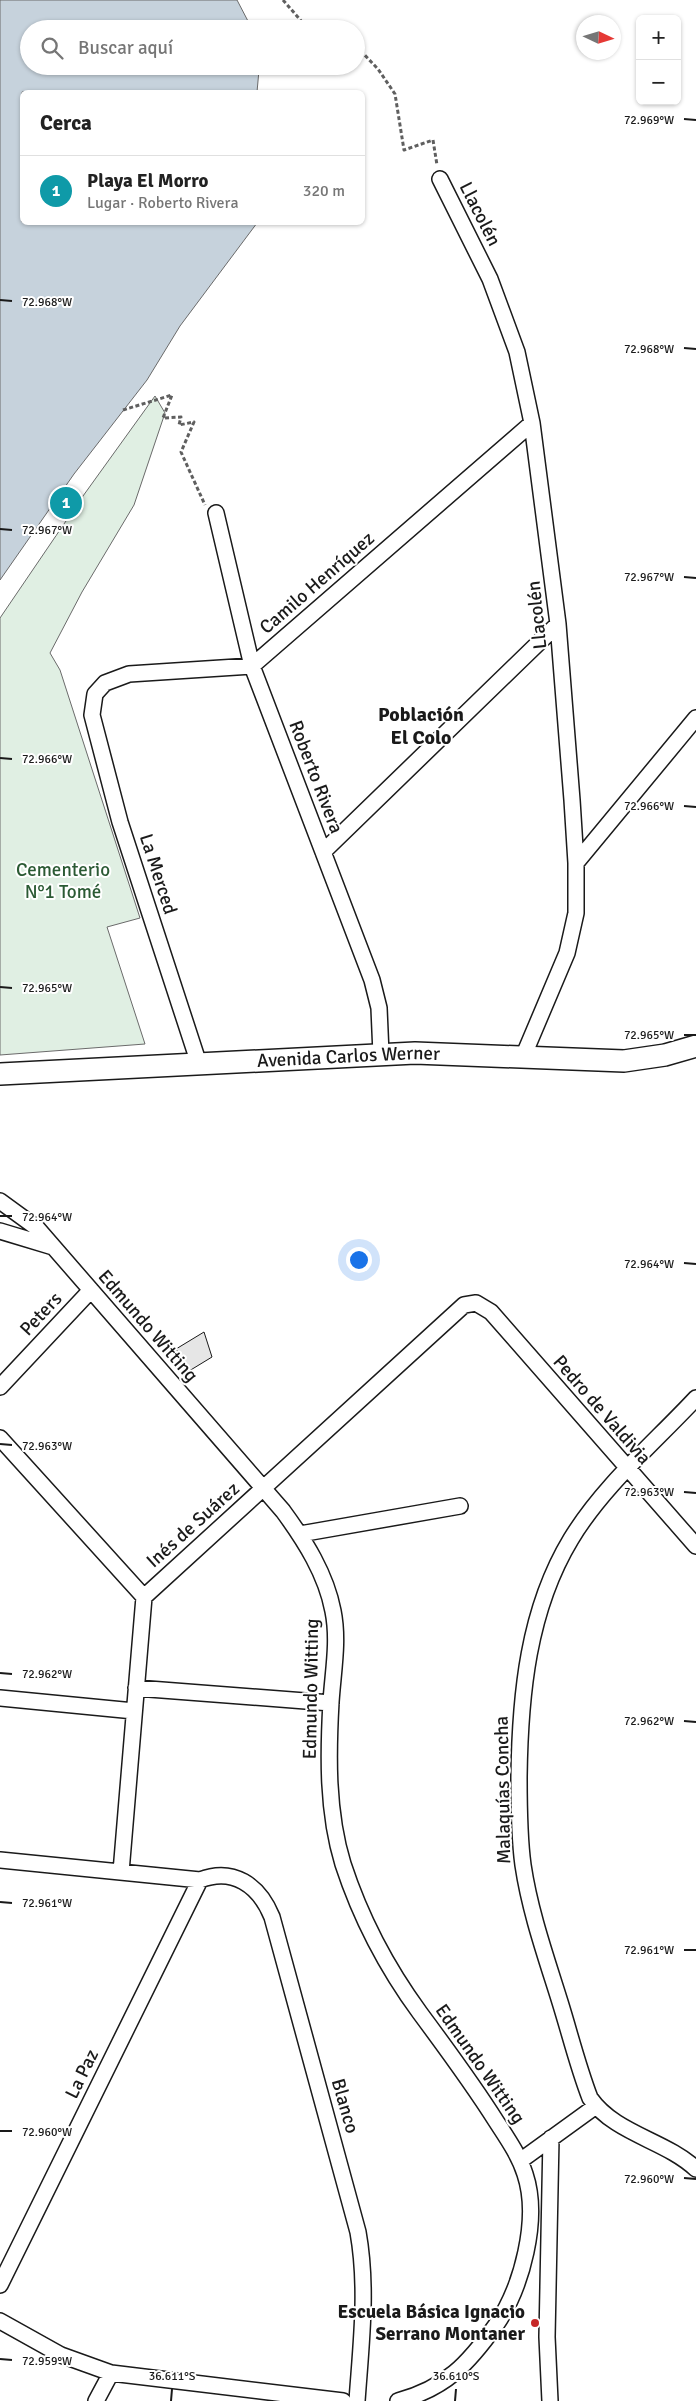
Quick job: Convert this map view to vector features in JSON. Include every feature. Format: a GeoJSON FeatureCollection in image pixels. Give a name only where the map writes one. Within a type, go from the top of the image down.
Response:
{"type":"FeatureCollection","features":[{"type":"Feature","properties":{"kind":"main road","name":"Avenida Carlos Werner"},"geometry":{"type":"LineString","coordinates":[[0,1074],[381,1054],[453,1053],[624,1061],[665,1055],[696,1046]]}},
{"type":"Feature","properties":{"kind":"street","name":"Llacolén"},"geometry":{"type":"LineString","coordinates":[[440,179],[490,279],[505,315],[519,360],[532,423],[558,624],[576,863],[576,913],[571,941],[523,1057]]}},
{"type":"Feature","properties":{"kind":"street","name":"Camilo Henríquez"},"geometry":{"type":"LineString","coordinates":[[252,666],[532,423]]}},
{"type":"Feature","properties":{"kind":"street","name":"Roberto Rivera"},"geometry":{"type":"LineString","coordinates":[[216,513],[252,666],[372,980],[380,1014],[381,1054]]}},
{"type":"Feature","properties":{"kind":"street"},"geometry":{"type":"LineString","coordinates":[[323,852],[558,624]]}},
{"type":"Feature","properties":{"kind":"street","name":"La Merced"},"geometry":{"type":"LineString","coordinates":[[199,1064],[120,822],[92,715],[95,694],[105,682],[129,674],[252,666]]}},
{"type":"Feature","properties":{"kind":"street"},"geometry":{"type":"LineString","coordinates":[[576,863],[696,718]]}},
{"type":"Feature","properties":{"kind":"street","name":"Edmundo Witting"},"geometry":{"type":"LineString","coordinates":[[0,1201],[29,1221],[54,1248],[263,1488],[300,1534],[324,1581],[333,1608],[337,1648],[331,1703],[330,1771],[334,1822],[343,1864],[362,1912],[406,1992],[459,2064],[520,2161],[529,2190],[530,2217],[522,2268],[512,2297],[502,2315],[472,2357],[454,2375],[428,2391],[398,2401]]}},
{"type":"Feature","properties":{"kind":"street"},"geometry":{"type":"LineString","coordinates":[[0,1231],[54,1248]]}},
{"type":"Feature","properties":{"kind":"street","name":"Peters"},"geometry":{"type":"LineString","coordinates":[[0,1387],[91,1290]]}},
{"type":"Feature","properties":{"kind":"street","name":"Inés de Suárez"},"geometry":{"type":"LineString","coordinates":[[120,1872],[144,1597],[461,1307],[476,1304]]}},
{"type":"Feature","properties":{"kind":"street","name":"Pedro de Valdivia"},"geometry":{"type":"LineString","coordinates":[[476,1304],[491,1312],[696,1546]]}},
{"type":"Feature","properties":{"kind":"street","name":"Malaquías Concha"},"geometry":{"type":"LineString","coordinates":[[696,1398],[580,1524],[555,1570],[541,1610],[528,1657],[520,1734],[520,1831],[529,1896],[586,2088],[596,2106],[608,2117],[671,2151],[696,2169]]}},
{"type":"Feature","properties":{"kind":"street"},"geometry":{"type":"LineString","coordinates":[[0,1438],[144,1597]]}},
{"type":"Feature","properties":{"kind":"street"},"geometry":{"type":"LineString","coordinates":[[300,1534],[460,1506]]}},
{"type":"Feature","properties":{"kind":"street"},"geometry":{"type":"LineString","coordinates":[[136,1688],[331,1703]]}},
{"type":"Feature","properties":{"kind":"street"},"geometry":{"type":"LineString","coordinates":[[0,1698],[134,1711]]}},
{"type":"Feature","properties":{"kind":"street","name":"Blanco"},"geometry":{"type":"LineString","coordinates":[[0,1860],[200,1880],[225,1875],[244,1881],[263,1899],[272,1917],[358,2232],[363,2267],[364,2304],[356,2401]]}},
{"type":"Feature","properties":{"kind":"street","name":"La Paz"},"geometry":{"type":"LineString","coordinates":[[0,2285],[200,1880]]}},
{"type":"Feature","properties":{"kind":"street"},"geometry":{"type":"LineString","coordinates":[[520,2161],[596,2106]]}},
{"type":"Feature","properties":{"kind":"street"},"geometry":{"type":"LineString","coordinates":[[550,2401],[547,2337],[551,2138]]}},
{"type":"Feature","properties":{"kind":"street"},"geometry":{"type":"LineString","coordinates":[[529,2190],[551,2190]]}},
{"type":"Feature","properties":{"kind":"street"},"geometry":{"type":"LineString","coordinates":[[0,2321],[61,2355],[111,2373],[343,2401]]}},
{"type":"Feature","properties":{"kind":"street"},"geometry":{"type":"LineString","coordinates":[[96,2401],[111,2373]]}},
{"type":"Feature","properties":{"kind":"path"},"geometry":{"type":"LineString","coordinates":[[283,0],[300,20]]}},
{"type":"Feature","properties":{"kind":"path"},"geometry":{"type":"LineString","coordinates":[[365,55],[378,69],[395,94],[404,150],[433,140],[440,179]]}},
{"type":"Feature","properties":{"kind":"path"},"geometry":{"type":"LineString","coordinates":[[123,410],[172,395],[164,418],[181,416],[179,425],[194,422],[181,452],[205,505],[216,513]]}},
{"type":"Feature","properties":{"kind":"green space","name":"Cementerio N°1 Tomé"},"geometry":{"type":"Polygon","coordinates":[[[155,396],[165,413],[134,505],[82,592],[50,653],[60,670],[140,918],[107,927],[145,1044],[0,1055],[0,618],[83,496],[155,396]]]}},
{"type":"Feature","properties":{"kind":"shaded area"},"geometry":{"type":"Polygon","coordinates":[[[0,0],[237,0],[247,20],[20,20],[20,75],[259,75],[257,90],[20,90],[20,225],[256,225],[180,326],[147,380],[74,474],[0,580],[0,0]]]}},
{"type":"Feature","properties":{"kind":"building"},"geometry":{"type":"Polygon","coordinates":[[[204,1332],[212,1357],[189,1371],[176,1349],[204,1332]]]}},
{"type":"Feature","properties":{"kind":"place","name":"Playa El Morro"},"geometry":{"type":"Point","coordinates":[66,503]}},
{"type":"Feature","properties":{"kind":"place","name":"Escuela Básica Ignacio Serrano Montaner"},"geometry":{"type":"Point","coordinates":[535,2323]}},
{"type":"Feature","properties":{"kind":"district","name":"Población El Colo"},"geometry":{"type":"Point","coordinates":[421,726]}}]}
